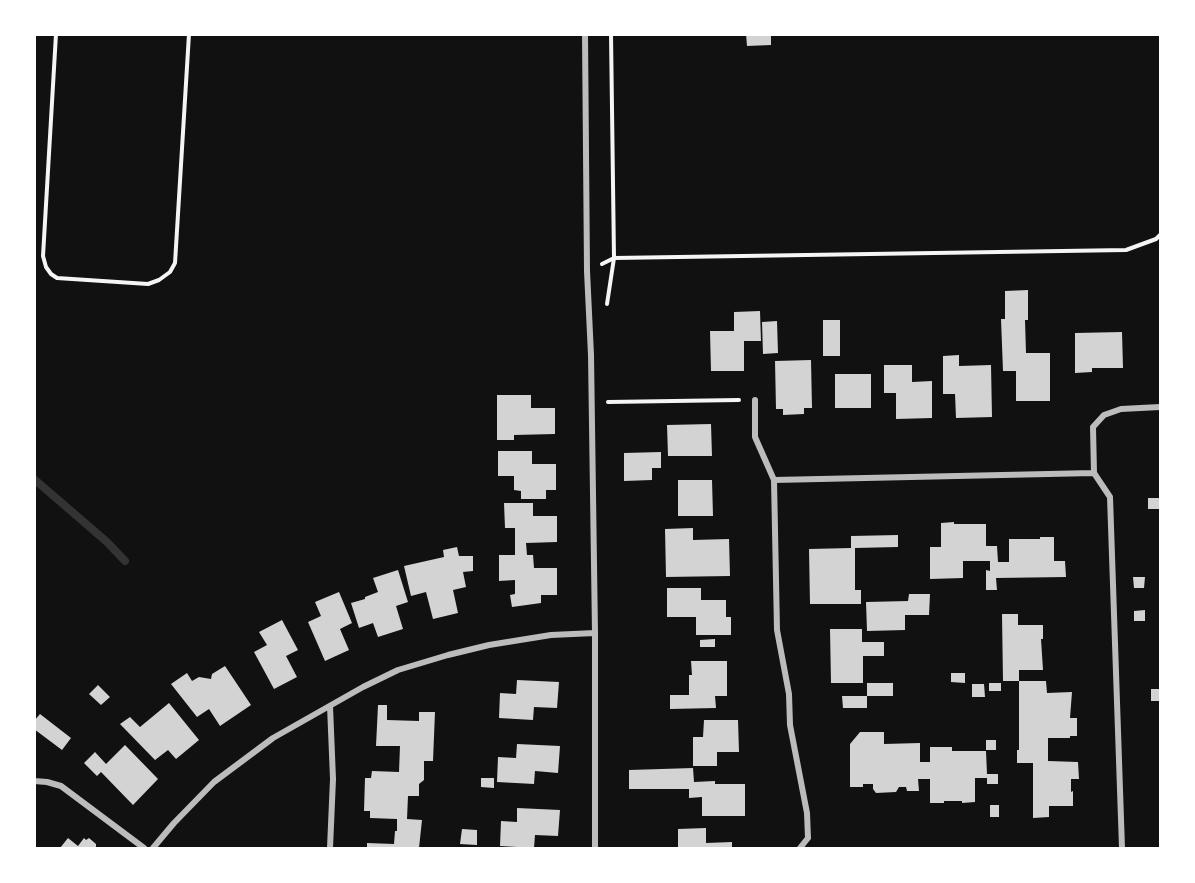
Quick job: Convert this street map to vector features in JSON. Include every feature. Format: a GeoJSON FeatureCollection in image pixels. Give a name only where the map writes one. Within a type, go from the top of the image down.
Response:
{"type":"FeatureCollection","features":[{"type":"Feature","properties":{"kind":"street"},"geometry":{"type":"LineString","coordinates":[[585,34],[587,272],[596,633],[596,849]]}},
{"type":"Feature","properties":{"kind":"street"},"geometry":{"type":"LineString","coordinates":[[755,400],[756,437],[774,480],[777,630],[789,694],[790,725],[807,813],[808,838],[800,849]]}},
{"type":"Feature","properties":{"kind":"street"},"geometry":{"type":"LineString","coordinates":[[1122,849],[1110,497],[1094,473],[1093,427],[1104,415],[1121,409],[1161,407]]}},
{"type":"Feature","properties":{"kind":"street"},"geometry":{"type":"LineString","coordinates":[[774,480],[1094,473]]}},
{"type":"Feature","properties":{"kind":"street"},"geometry":{"type":"LineString","coordinates":[[153,849],[174,823],[214,782],[273,738],[363,687],[398,670],[489,645],[551,635],[596,633]]}},
{"type":"Feature","properties":{"kind":"street"},"geometry":{"type":"LineString","coordinates":[[330,706],[333,779],[330,849]]}},
{"type":"Feature","properties":{"kind":"street"},"geometry":{"type":"LineString","coordinates":[[34,780],[61,786],[144,849]]}},
{"type":"Feature","properties":{"kind":"path"},"geometry":{"type":"LineString","coordinates":[[56,34],[43,256],[46,267],[57,278],[148,284],[170,272],[175,263],[189,34]]}},
{"type":"Feature","properties":{"kind":"path"},"geometry":{"type":"LineString","coordinates":[[611,34],[614,258],[1126,250],[1161,235]]}},
{"type":"Feature","properties":{"kind":"path"},"geometry":{"type":"LineString","coordinates":[[592,403],[755,400]]}},
{"type":"Feature","properties":{"kind":"building"},"geometry":{"type":"Polygon","coordinates":[[[746,34],[771,34],[771,45],[747,46],[746,34]]]}},
{"type":"Feature","properties":{"kind":"building"},"geometry":{"type":"Polygon","coordinates":[[[1028,290],[1028,320],[1025,320],[1026,353],[1050,353],[1050,401],[1016,401],[1016,371],[1003,371],[1001,319],[1005,319],[1005,291],[1028,290]]]}},
{"type":"Feature","properties":{"kind":"building"},"geometry":{"type":"Polygon","coordinates":[[[760,311],[761,341],[744,341],[744,371],[711,371],[710,331],[734,331],[734,312],[760,311]]]}},
{"type":"Feature","properties":{"kind":"building"},"geometry":{"type":"Polygon","coordinates":[[[823,320],[840,320],[840,356],[823,356],[823,320]]]}},
{"type":"Feature","properties":{"kind":"building"},"geometry":{"type":"Polygon","coordinates":[[[777,321],[778,353],[763,354],[762,322],[777,321]]]}},
{"type":"Feature","properties":{"kind":"building"},"geometry":{"type":"Polygon","coordinates":[[[1122,332],[1123,368],[1092,368],[1092,372],[1075,373],[1075,333],[1122,332]]]}},
{"type":"Feature","properties":{"kind":"building"},"geometry":{"type":"Polygon","coordinates":[[[959,355],[959,366],[991,365],[992,417],[956,418],[955,394],[943,394],[943,356],[959,355]]]}},
{"type":"Feature","properties":{"kind":"building"},"geometry":{"type":"Polygon","coordinates":[[[811,360],[812,408],[804,408],[804,414],[783,415],[783,409],[776,409],[775,361],[811,360]]]}},
{"type":"Feature","properties":{"kind":"building"},"geometry":{"type":"Polygon","coordinates":[[[884,365],[912,365],[912,382],[932,381],[932,418],[896,419],[896,393],[884,393],[884,365]]]}},
{"type":"Feature","properties":{"kind":"building"},"geometry":{"type":"Polygon","coordinates":[[[835,374],[871,374],[871,408],[835,408],[835,374]]]}},
{"type":"Feature","properties":{"kind":"building"},"geometry":{"type":"Polygon","coordinates":[[[497,395],[531,395],[531,408],[555,408],[555,434],[514,435],[514,440],[497,440],[497,395]]]}},
{"type":"Feature","properties":{"kind":"building"},"geometry":{"type":"Polygon","coordinates":[[[711,424],[712,456],[668,456],[667,425],[711,424]]]}},
{"type":"Feature","properties":{"kind":"building"},"geometry":{"type":"Polygon","coordinates":[[[498,451],[532,451],[532,464],[556,464],[556,490],[546,490],[546,499],[521,499],[521,491],[514,490],[514,476],[498,476],[498,451]]]}},
{"type":"Feature","properties":{"kind":"building"},"geometry":{"type":"Polygon","coordinates":[[[661,452],[661,468],[652,468],[652,480],[624,481],[624,453],[661,452]]]}},
{"type":"Feature","properties":{"kind":"building"},"geometry":{"type":"Polygon","coordinates":[[[678,480],[712,480],[713,516],[678,516],[678,480]]]}},
{"type":"Feature","properties":{"kind":"building"},"geometry":{"type":"Polygon","coordinates":[[[1148,498],[1160,498],[1160,509],[1148,509],[1148,498]]]}},
{"type":"Feature","properties":{"kind":"building"},"geometry":{"type":"Polygon","coordinates":[[[504,503],[533,503],[533,516],[557,516],[557,542],[526,543],[527,555],[533,555],[534,568],[557,568],[557,595],[541,595],[541,603],[512,607],[510,595],[515,594],[515,580],[499,581],[499,555],[515,555],[515,528],[505,528],[504,503]]]}},
{"type":"Feature","properties":{"kind":"building"},"geometry":{"type":"Polygon","coordinates":[[[954,522],[954,524],[986,524],[986,546],[997,546],[998,562],[1009,562],[1009,539],[1054,537],[1054,561],[1065,561],[1066,577],[996,578],[997,590],[986,590],[986,570],[990,571],[990,561],[963,561],[963,578],[930,579],[930,547],[941,547],[941,523],[954,522]]]}},
{"type":"Feature","properties":{"kind":"building"},"geometry":{"type":"Polygon","coordinates":[[[693,528],[693,540],[729,539],[730,576],[666,577],[665,529],[693,528]]]}},
{"type":"Feature","properties":{"kind":"building"},"geometry":{"type":"Polygon","coordinates":[[[898,535],[898,547],[855,548],[855,590],[861,590],[861,604],[810,604],[809,549],[851,548],[851,536],[898,535]]]}},
{"type":"Feature","properties":{"kind":"building"},"geometry":{"type":"Polygon","coordinates":[[[457,547],[459,556],[473,556],[473,571],[463,572],[466,587],[453,590],[458,613],[433,619],[426,592],[411,596],[404,566],[444,557],[443,550],[457,547]]]}},
{"type":"Feature","properties":{"kind":"building"},"geometry":{"type":"Polygon","coordinates":[[[398,570],[408,602],[396,606],[403,629],[378,637],[373,623],[359,628],[351,603],[378,592],[373,578],[398,570]]]}},
{"type":"Feature","properties":{"kind":"building"},"geometry":{"type":"Polygon","coordinates":[[[1133,577],[1145,577],[1144,588],[1134,588],[1133,577]]]}},
{"type":"Feature","properties":{"kind":"building"},"geometry":{"type":"Polygon","coordinates":[[[667,588],[701,588],[701,600],[726,600],[726,617],[731,617],[731,635],[696,635],[696,617],[667,617],[667,588]]]}},
{"type":"Feature","properties":{"kind":"building"},"geometry":{"type":"Polygon","coordinates":[[[339,592],[352,623],[340,629],[349,650],[325,661],[308,622],[321,616],[315,602],[339,592]]]}},
{"type":"Feature","properties":{"kind":"building"},"geometry":{"type":"Polygon","coordinates":[[[909,594],[930,594],[929,615],[905,615],[905,630],[867,631],[866,602],[908,601],[909,594]]]}},
{"type":"Feature","properties":{"kind":"building"},"geometry":{"type":"Polygon","coordinates":[[[1145,610],[1145,621],[1134,621],[1134,611],[1145,610]]]}},
{"type":"Feature","properties":{"kind":"building"},"geometry":{"type":"Polygon","coordinates":[[[1002,614],[1018,614],[1018,625],[1043,625],[1043,639],[1041,639],[1043,670],[1019,670],[1019,681],[1003,681],[1002,614]]]}},
{"type":"Feature","properties":{"kind":"building"},"geometry":{"type":"Polygon","coordinates":[[[282,620],[298,650],[286,656],[297,677],[274,689],[254,652],[267,645],[259,632],[282,620]]]}},
{"type":"Feature","properties":{"kind":"building"},"geometry":{"type":"Polygon","coordinates":[[[830,629],[862,629],[862,642],[884,642],[884,656],[863,656],[863,683],[831,683],[830,629]]]}},
{"type":"Feature","properties":{"kind":"building"},"geometry":{"type":"Polygon","coordinates":[[[715,639],[715,647],[700,647],[700,640],[715,639]]]}},
{"type":"Feature","properties":{"kind":"building"},"geometry":{"type":"Polygon","coordinates":[[[691,661],[727,661],[727,696],[715,696],[716,708],[670,709],[670,695],[689,695],[689,675],[692,675],[691,661]]]}},
{"type":"Feature","properties":{"kind":"building"},"geometry":{"type":"Polygon","coordinates":[[[225,666],[251,705],[220,726],[209,709],[197,717],[171,684],[187,673],[192,681],[199,677],[211,679],[212,674],[225,666]]]}},
{"type":"Feature","properties":{"kind":"building"},"geometry":{"type":"Polygon","coordinates":[[[951,673],[965,673],[965,683],[951,682],[951,673]]]}},
{"type":"Feature","properties":{"kind":"building"},"geometry":{"type":"Polygon","coordinates":[[[517,680],[559,682],[557,708],[534,707],[533,720],[499,718],[500,693],[516,694],[517,680]]]}},
{"type":"Feature","properties":{"kind":"building"},"geometry":{"type":"Polygon","coordinates":[[[1019,681],[1046,681],[1047,693],[1072,692],[1070,718],[1077,718],[1077,736],[1048,738],[1048,761],[1078,762],[1079,779],[1071,779],[1073,806],[1049,806],[1049,817],[1033,818],[1033,763],[1017,763],[1019,681]]]}},
{"type":"Feature","properties":{"kind":"building"},"geometry":{"type":"Polygon","coordinates":[[[867,683],[893,683],[893,696],[867,696],[867,683]]]}},
{"type":"Feature","properties":{"kind":"building"},"geometry":{"type":"Polygon","coordinates":[[[989,683],[1001,683],[1001,691],[989,691],[989,683]]]}},
{"type":"Feature","properties":{"kind":"building"},"geometry":{"type":"Polygon","coordinates":[[[972,684],[984,684],[985,697],[972,697],[972,684]]]}},
{"type":"Feature","properties":{"kind":"building"},"geometry":{"type":"Polygon","coordinates":[[[98,685],[110,697],[101,705],[89,694],[98,685]]]}},
{"type":"Feature","properties":{"kind":"building"},"geometry":{"type":"Polygon","coordinates":[[[1151,689],[1160,689],[1160,701],[1151,701],[1151,689]]]}},
{"type":"Feature","properties":{"kind":"building"},"geometry":{"type":"Polygon","coordinates":[[[842,696],[867,696],[867,708],[843,708],[842,696]]]}},
{"type":"Feature","properties":{"kind":"building"},"geometry":{"type":"Polygon","coordinates":[[[169,703],[199,740],[176,759],[168,750],[155,760],[120,724],[130,717],[140,727],[169,703]]]}},
{"type":"Feature","properties":{"kind":"building"},"geometry":{"type":"Polygon","coordinates":[[[378,705],[387,705],[387,720],[419,721],[419,712],[435,712],[433,761],[424,761],[424,780],[419,784],[419,796],[408,796],[407,819],[422,820],[419,848],[367,848],[367,843],[394,844],[395,831],[397,831],[397,819],[370,818],[370,811],[364,811],[365,778],[371,778],[372,771],[399,772],[400,746],[376,746],[378,705]]]}},
{"type":"Feature","properties":{"kind":"building"},"geometry":{"type":"Polygon","coordinates":[[[40,714],[71,738],[62,750],[34,729],[34,721],[40,714]]]}},
{"type":"Feature","properties":{"kind":"building"},"geometry":{"type":"Polygon","coordinates":[[[704,720],[738,720],[739,752],[717,752],[717,766],[693,766],[693,737],[703,737],[704,720]]]}},
{"type":"Feature","properties":{"kind":"building"},"geometry":{"type":"Polygon","coordinates":[[[860,732],[884,732],[884,744],[920,743],[920,762],[930,762],[930,747],[952,747],[952,751],[986,751],[987,774],[998,774],[998,784],[987,784],[987,778],[975,778],[975,802],[962,803],[962,801],[944,801],[944,803],[930,803],[930,779],[918,779],[919,791],[907,791],[906,787],[899,787],[896,792],[876,793],[873,784],[850,787],[850,744],[860,732]]]}},
{"type":"Feature","properties":{"kind":"building"},"geometry":{"type":"Polygon","coordinates":[[[986,740],[996,740],[996,750],[986,750],[986,740]]]}},
{"type":"Feature","properties":{"kind":"building"},"geometry":{"type":"Polygon","coordinates":[[[517,744],[560,746],[558,773],[535,771],[534,784],[497,782],[498,757],[516,758],[517,744]]]}},
{"type":"Feature","properties":{"kind":"building"},"geometry":{"type":"Polygon","coordinates":[[[125,745],[158,779],[133,805],[101,772],[97,776],[84,763],[95,752],[106,764],[125,745]]]}},
{"type":"Feature","properties":{"kind":"building"},"geometry":{"type":"Polygon","coordinates":[[[693,768],[694,782],[715,781],[715,784],[745,784],[745,816],[702,816],[702,797],[689,798],[689,789],[629,789],[629,770],[693,768]]]}},
{"type":"Feature","properties":{"kind":"building"},"geometry":{"type":"Polygon","coordinates":[[[481,778],[494,778],[494,788],[481,787],[481,778]]]}},
{"type":"Feature","properties":{"kind":"building"},"geometry":{"type":"Polygon","coordinates":[[[990,805],[999,805],[999,817],[990,817],[990,805]]]}},
{"type":"Feature","properties":{"kind":"building"},"geometry":{"type":"Polygon","coordinates":[[[517,808],[560,810],[558,836],[535,835],[534,848],[500,846],[501,821],[517,822],[517,808]]]}},
{"type":"Feature","properties":{"kind":"building"},"geometry":{"type":"Polygon","coordinates":[[[706,828],[706,843],[732,842],[732,848],[678,848],[678,829],[706,828]]]}},
{"type":"Feature","properties":{"kind":"building"},"geometry":{"type":"Polygon","coordinates":[[[462,829],[477,830],[477,845],[460,844],[462,829]]]}},
{"type":"Feature","properties":{"kind":"building"},"geometry":{"type":"Polygon","coordinates":[[[68,838],[78,846],[84,838],[86,840],[89,838],[96,844],[96,848],[60,848],[68,838]]]}},
{"type":"Feature","properties":{"kind":"waterway"},"geometry":{"type":"LineString","coordinates":[[34,479],[107,542],[125,561]]}}]}
